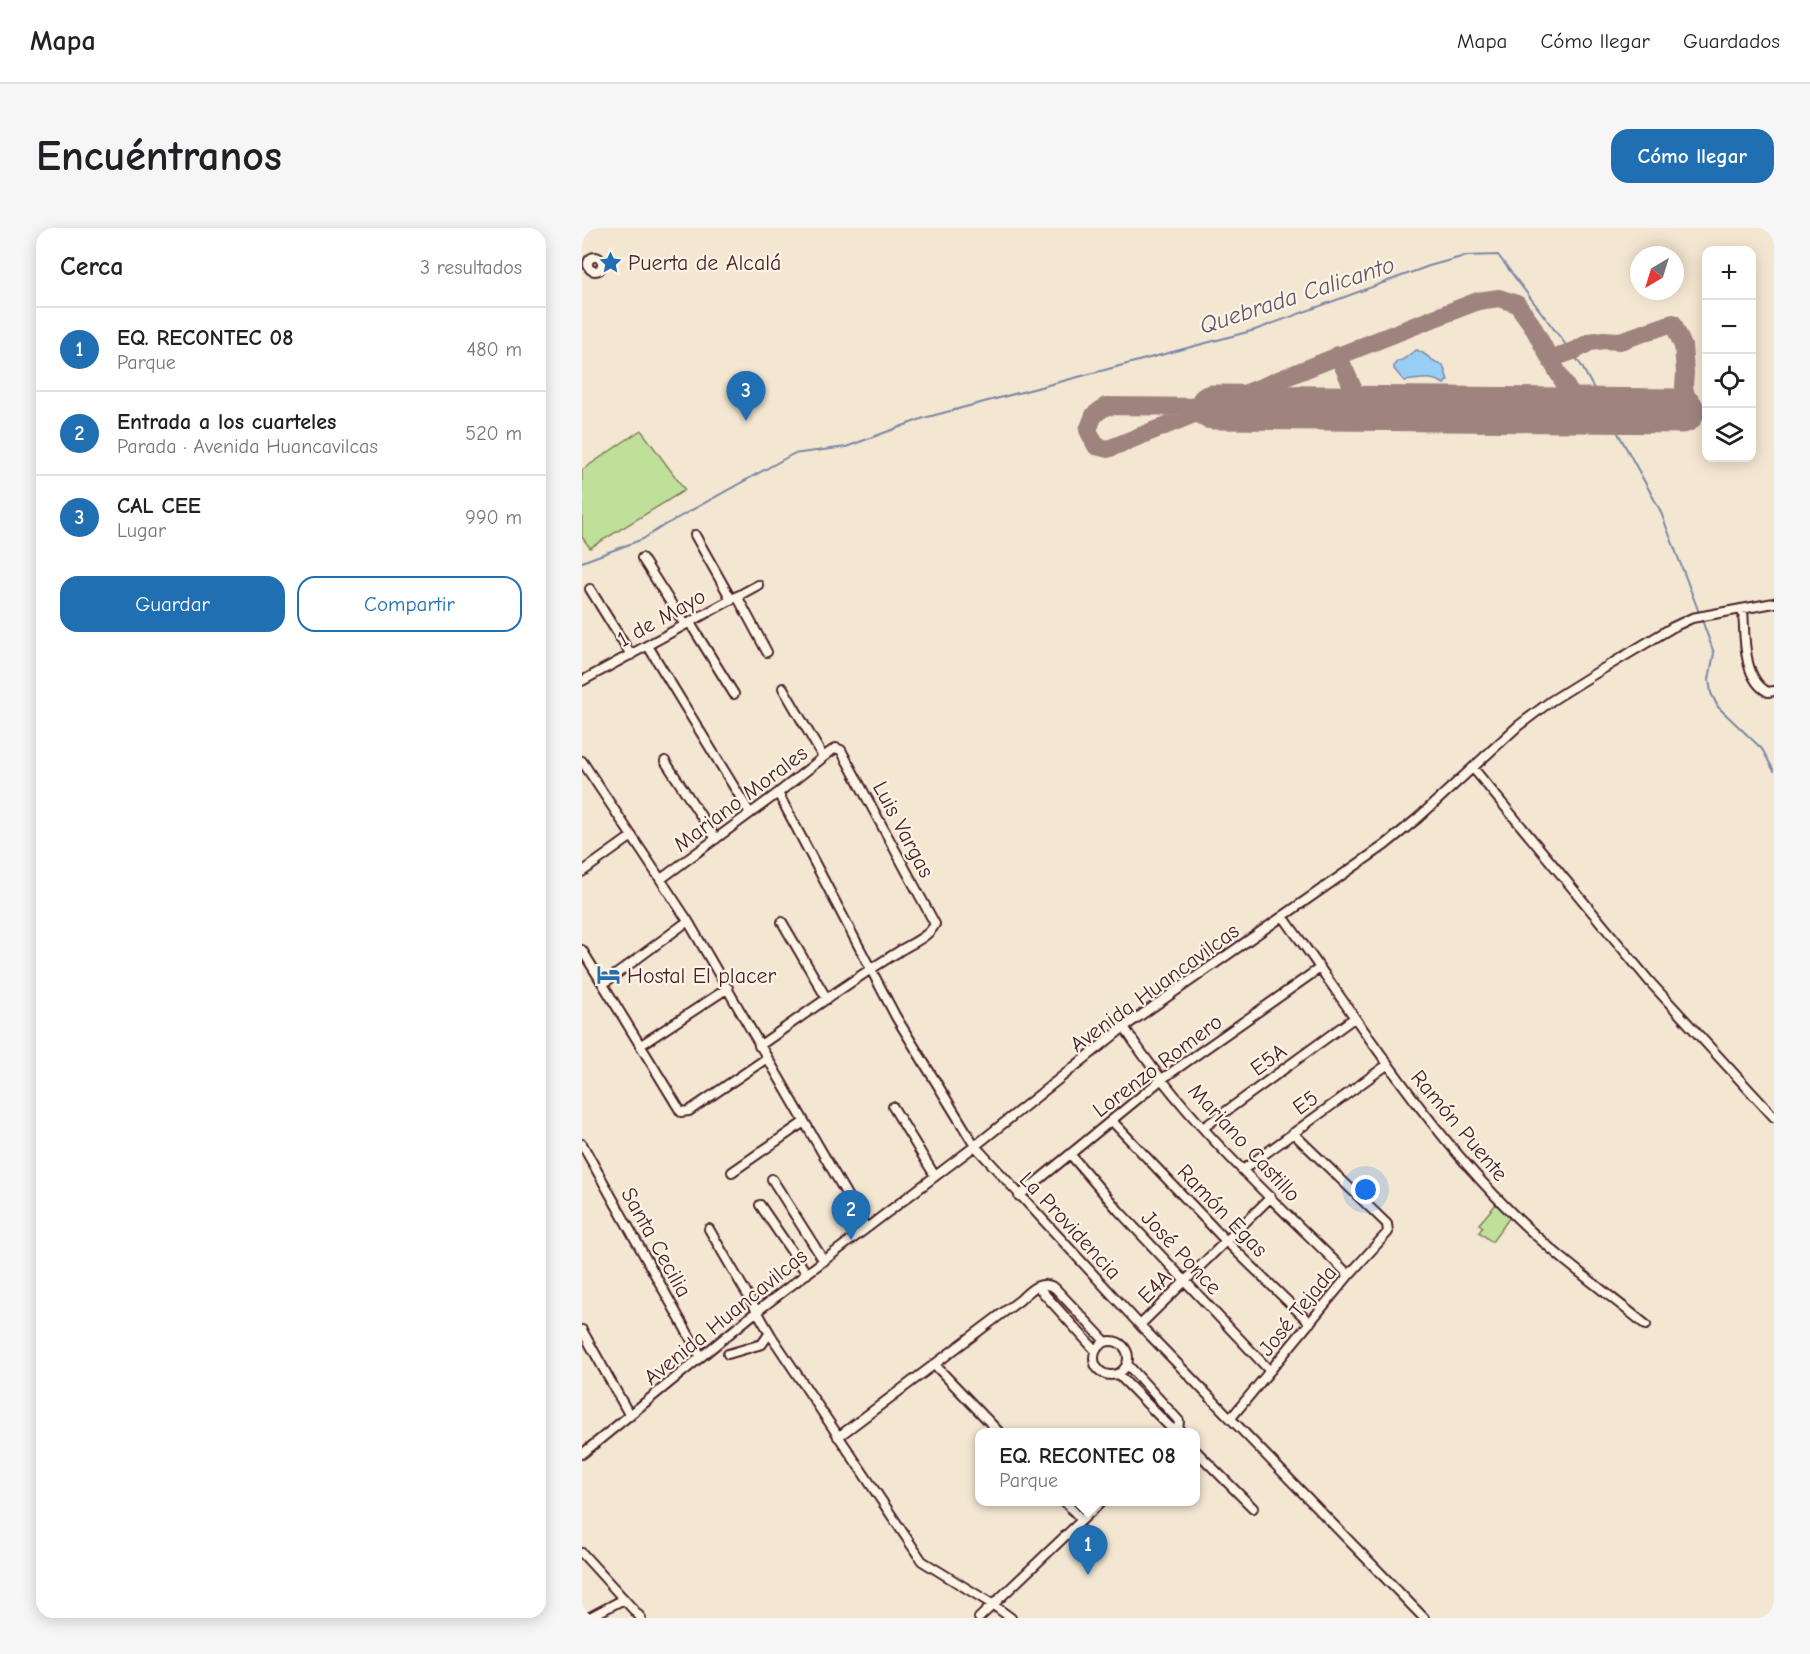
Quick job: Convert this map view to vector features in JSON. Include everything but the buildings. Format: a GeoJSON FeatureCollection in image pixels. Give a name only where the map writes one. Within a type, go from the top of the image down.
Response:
{"type":"FeatureCollection","features":[{"type":"Feature","properties":{"kind":"street"},"geometry":{"type":"LineString","coordinates":[[695,535],[767,652]]}},
{"type":"Feature","properties":{"kind":"street"},"geometry":{"type":"LineString","coordinates":[[642,558],[734,694]]}},
{"type":"Feature","properties":{"kind":"street","name":"1 de Mayo"},"geometry":{"type":"LineString","coordinates":[[582,681],[758,585]]}},
{"type":"Feature","properties":{"kind":"street"},"geometry":{"type":"LineString","coordinates":[[590,589],[631,655]]}},
{"type":"Feature","properties":{"kind":"street","name":"Avenida Huancavilcas"},"geometry":{"type":"LineString","coordinates":[[582,1454],[756,1312],[975,1146],[1124,1027],[1385,845],[1418,818],[1518,726],[1551,701],[1692,618],[1774,603]]}},
{"type":"Feature","properties":{"kind":"street"},"geometry":{"type":"LineString","coordinates":[[1743,609],[1747,658],[1751,674],[1758,686],[1765,692],[1774,691]]}},
{"type":"Feature","properties":{"kind":"street"},"geometry":{"type":"LineString","coordinates":[[648,646],[750,813]]}},
{"type":"Feature","properties":{"kind":"street"},"geometry":{"type":"LineString","coordinates":[[783,688],[823,757]]}},
{"type":"Feature","properties":{"kind":"street","name":"Mariano Morales"},"geometry":{"type":"LineString","coordinates":[[661,879],[823,757],[836,748],[841,750]]}},
{"type":"Feature","properties":{"kind":"street","name":"Luis Vargas"},"geometry":{"type":"LineString","coordinates":[[841,750],[935,924],[926,935],[871,968]]}},
{"type":"Feature","properties":{"kind":"street"},"geometry":{"type":"LineString","coordinates":[[582,761],[688,921],[866,1228]]}},
{"type":"Feature","properties":{"kind":"street"},"geometry":{"type":"LineString","coordinates":[[665,761],[716,839]]}},
{"type":"Feature","properties":{"kind":"street"},"geometry":{"type":"LineString","coordinates":[[1473,768],[1650,982],[1774,1117]]}},
{"type":"Feature","properties":{"kind":"street","name":"La Providencia"},"geometry":{"type":"LineString","coordinates":[[778,793],[896,1017],[975,1146],[1140,1325],[1424,1618]]}},
{"type":"Feature","properties":{"kind":"street"},"geometry":{"type":"LineString","coordinates":[[582,859],[585,870],[632,836]]}},
{"type":"Feature","properties":{"kind":"street","name":"Ramón Puente"},"geometry":{"type":"LineString","coordinates":[[1283,916],[1387,1065],[1430,1122],[1474,1174],[1557,1255],[1646,1324]]}},
{"type":"Feature","properties":{"kind":"street"},"geometry":{"type":"LineString","coordinates":[[603,984],[688,921]]}},
{"type":"Feature","properties":{"kind":"street"},"geometry":{"type":"LineString","coordinates":[[782,922],[827,999]]}},
{"type":"Feature","properties":{"kind":"street"},"geometry":{"type":"LineString","coordinates":[[582,950],[681,1112],[685,1112],[767,1058]]}},
{"type":"Feature","properties":{"kind":"street"},"geometry":{"type":"LineString","coordinates":[[759,1046],[871,968]]}},
{"type":"Feature","properties":{"kind":"street","name":"Lorenzo Romero"},"geometry":{"type":"LineString","coordinates":[[1019,1196],[1162,1079],[1320,968]]}},
{"type":"Feature","properties":{"kind":"street"},"geometry":{"type":"LineString","coordinates":[[641,1045],[728,988]]}},
{"type":"Feature","properties":{"kind":"street","name":"E5A"},"geometry":{"type":"LineString","coordinates":[[1203,1128],[1354,1018]]}},
{"type":"Feature","properties":{"kind":"street","name":"Mariano Castillo"},"geometry":{"type":"LineString","coordinates":[[1124,1027],[1162,1079],[1203,1128],[1349,1275]]}},
{"type":"Feature","properties":{"kind":"street","name":"E5"},"geometry":{"type":"LineString","coordinates":[[1244,1169],[1387,1065]]}},
{"type":"Feature","properties":{"kind":"street"},"geometry":{"type":"LineString","coordinates":[[893,1107],[935,1176]]}},
{"type":"Feature","properties":{"kind":"street","name":"Ramón Egas"},"geometry":{"type":"LineString","coordinates":[[1112,1120],[1226,1241],[1310,1323]]}},
{"type":"Feature","properties":{"kind":"street"},"geometry":{"type":"LineString","coordinates":[[732,1172],[804,1122]]}},
{"type":"Feature","properties":{"kind":"street","name":"José Tejada"},"geometry":{"type":"LineString","coordinates":[[1231,1418],[1349,1275],[1388,1232],[1387,1224],[1293,1133]]}},
{"type":"Feature","properties":{"kind":"street","name":"Santa Cecilia"},"geometry":{"type":"LineString","coordinates":[[582,1144],[700,1357]]}},
{"type":"Feature","properties":{"kind":"street","name":"José Ponce"},"geometry":{"type":"LineString","coordinates":[[1070,1154],[1119,1211],[1270,1371]]}},
{"type":"Feature","properties":{"kind":"street"},"geometry":{"type":"LineString","coordinates":[[772,1179],[824,1261]]}},
{"type":"Feature","properties":{"kind":"street","name":"E4A"},"geometry":{"type":"LineString","coordinates":[[1140,1325],[1271,1197]]}},
{"type":"Feature","properties":{"kind":"street"},"geometry":{"type":"LineString","coordinates":[[760,1205],[807,1274]]}},
{"type":"Feature","properties":{"kind":"street"},"geometry":{"type":"LineString","coordinates":[[709,1230],[770,1334],[922,1561],[1011,1618]]}},
{"type":"Feature","properties":{"kind":"street"},"geometry":{"type":"LineString","coordinates":[[838,1437],[1031,1290],[1043,1284],[1049,1284],[1055,1288],[1105,1341]]}},
{"type":"Feature","properties":{"kind":"street"},"geometry":{"type":"LineString","coordinates":[[1038,1287],[1095,1350]]}},
{"type":"Feature","properties":{"kind":"street"},"geometry":{"type":"LineString","coordinates":[[582,1330],[630,1416]]}},
{"type":"Feature","properties":{"kind":"street"},"geometry":{"type":"LineString","coordinates":[[728,1354],[762,1344],[770,1334]]}},
{"type":"Feature","properties":{"kind":"street"},"geometry":{"type":"LineString","coordinates":[[1105,1341],[1118,1342],[1127,1351],[1127,1364],[1118,1374],[1104,1374],[1094,1364],[1095,1350],[1105,1341]]}},
{"type":"Feature","properties":{"kind":"street"},"geometry":{"type":"LineString","coordinates":[[934,1364],[995,1428]]}},
{"type":"Feature","properties":{"kind":"street"},"geometry":{"type":"LineString","coordinates":[[1127,1364],[1179,1422],[1178,1428]]}},
{"type":"Feature","properties":{"kind":"street"},"geometry":{"type":"LineString","coordinates":[[1118,1374],[1171,1428]]}},
{"type":"Feature","properties":{"kind":"street"},"geometry":{"type":"LineString","coordinates":[[1200,1454],[1252,1508]]}},
{"type":"Feature","properties":{"kind":"street"},"geometry":{"type":"LineString","coordinates":[[1069,1506],[1082,1520]]}},
{"type":"Feature","properties":{"kind":"street"},"geometry":{"type":"LineString","coordinates":[[985,1616],[992,1604],[1097,1506]]}},
{"type":"Feature","properties":{"kind":"street"},"geometry":{"type":"LineString","coordinates":[[582,1553],[641,1618]]}},
{"type":"Feature","properties":{"kind":"street"},"geometry":{"type":"LineString","coordinates":[[588,1618],[624,1599]]}},
{"type":"Feature","properties":{"kind":"green space"},"geometry":{"type":"Polygon","coordinates":[[[641,430],[685,490],[590,548],[582,537],[582,470],[641,430]]]}},
{"type":"Feature","properties":{"kind":"green space"},"geometry":{"type":"Polygon","coordinates":[[[1496,1204],[1510,1217],[1492,1242],[1479,1232],[1483,1227],[1479,1224],[1496,1204]]]}},
{"type":"Feature","properties":{"kind":"water"},"geometry":{"type":"Polygon","coordinates":[[[1417,350],[1443,365],[1448,380],[1444,384],[1429,379],[1404,381],[1394,369],[1397,361],[1403,360],[1417,350]]]}},
{"type":"Feature","properties":{"kind":"waterway","name":"Quebrada Calicanto"},"geometry":{"type":"LineString","coordinates":[[582,562],[643,539],[793,454],[846,447],[924,418],[1255,330],[1429,266],[1465,256],[1498,255],[1581,365],[1660,510],[1700,615]]}},
{"type":"Feature","properties":{"kind":"waterway","name":"Quebrada Calicanto"},"geometry":{"type":"LineString","coordinates":[[1702,620],[1714,653],[1709,679],[1711,693],[1718,707],[1762,749],[1774,771]]}},
{"type":"Feature","properties":{"kind":"taxiway"},"geometry":{"type":"LineString","coordinates":[[1212,407],[1106,406],[1094,415],[1088,430],[1096,446],[1108,449],[1478,301],[1499,298],[1517,304],[1532,325],[1580,410]]}},
{"type":"Feature","properties":{"kind":"taxiway"},"geometry":{"type":"LineString","coordinates":[[1550,359],[1576,350],[1590,342],[1620,341],[1673,323],[1683,346],[1684,386],[1688,406],[1682,411]]}},
{"type":"Feature","properties":{"kind":"taxiway"},"geometry":{"type":"LineString","coordinates":[[1338,355],[1362,408]]}},
{"type":"Feature","properties":{"kind":"runway"},"geometry":{"type":"LineString","coordinates":[[1212,407],[1682,411]]}},
{"type":"Feature","properties":{"kind":"place","name":"Puerta de Alcalá"},"geometry":{"type":"Point","coordinates":[610,262]}},
{"type":"Feature","properties":{"kind":"place","name":"CAL CEE"},"geometry":{"type":"Point","coordinates":[746,421]}},
{"type":"Feature","properties":{"kind":"place","name":"Hostal El placer"},"geometry":{"type":"Point","coordinates":[609,975]}},
{"type":"Feature","properties":{"kind":"place","name":"Entrada a los cuarteles"},"geometry":{"type":"Point","coordinates":[851,1240]}},
{"type":"Feature","properties":{"kind":"place","name":"EQ. RECONTEC 08"},"geometry":{"type":"Point","coordinates":[1088,1575]}}]}
